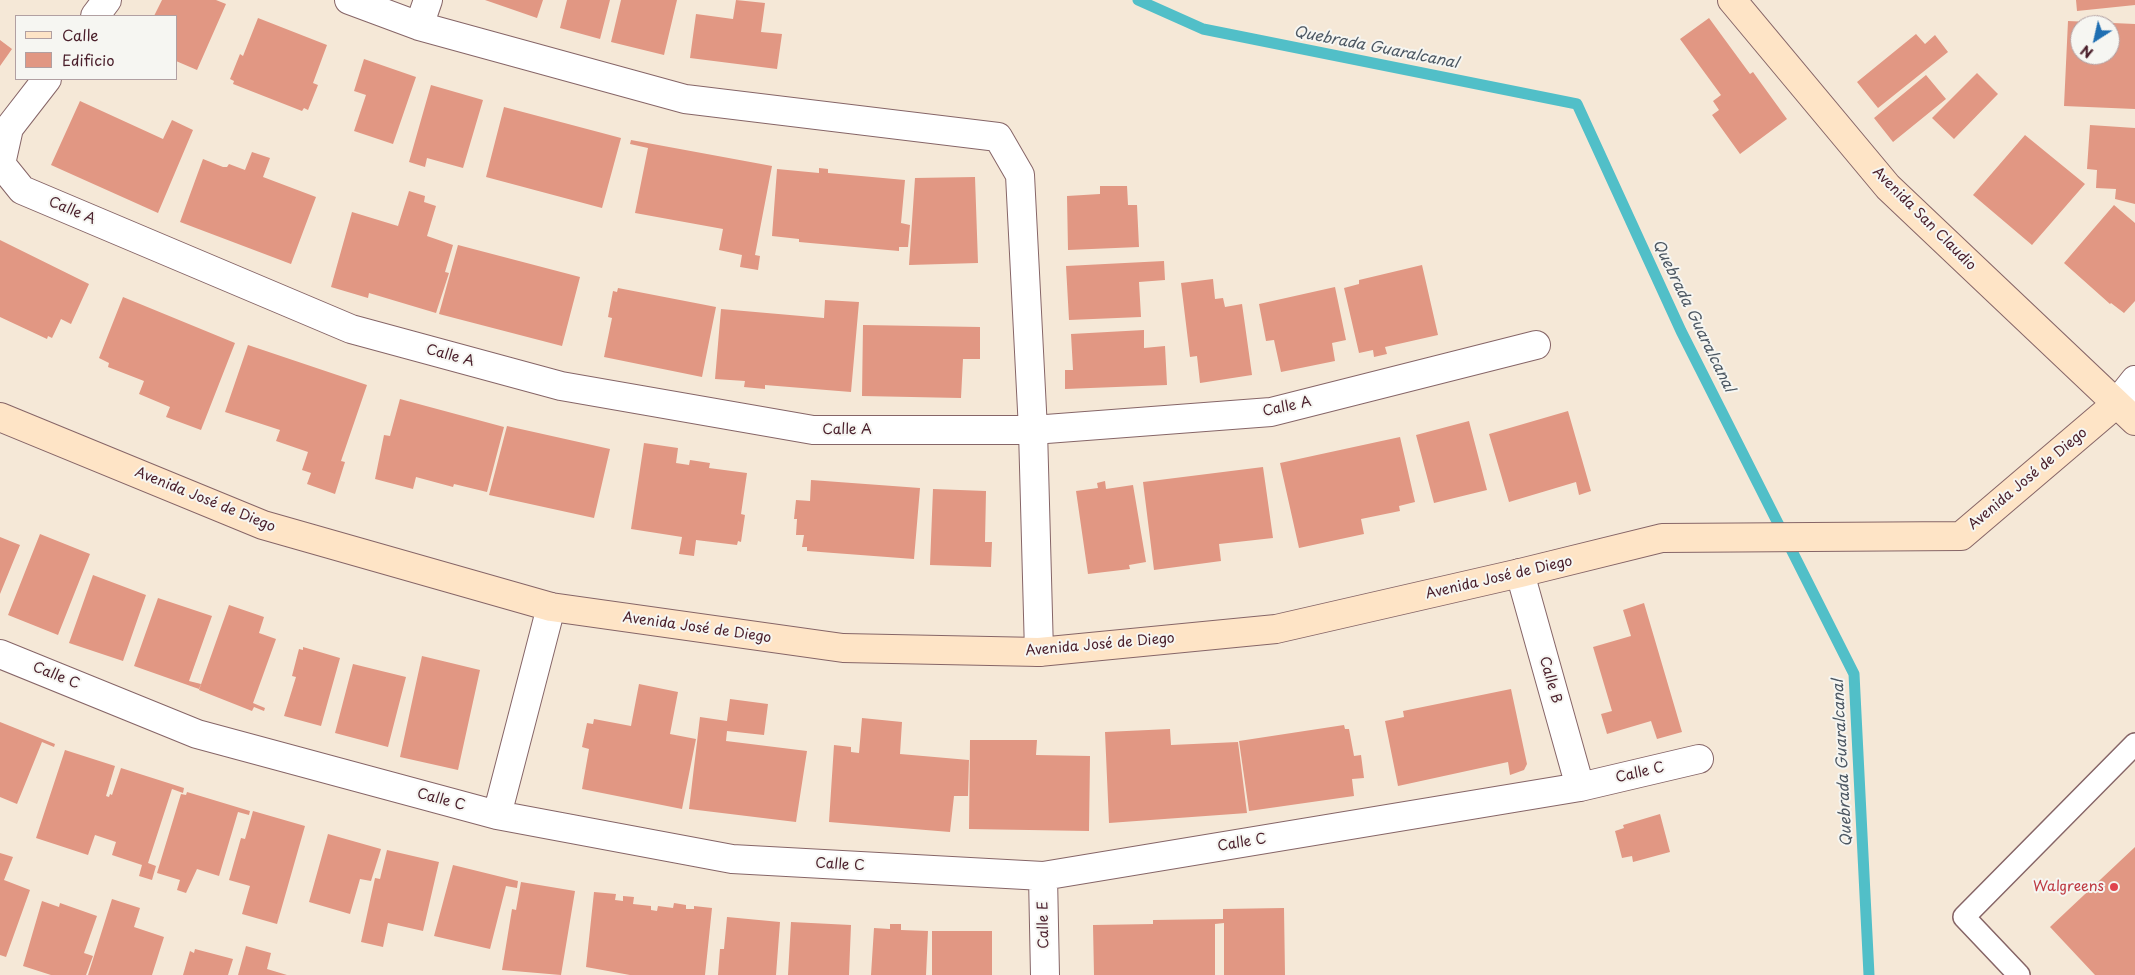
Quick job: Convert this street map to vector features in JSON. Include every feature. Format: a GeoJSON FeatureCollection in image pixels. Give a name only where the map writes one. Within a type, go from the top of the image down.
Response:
{"type":"FeatureCollection","features":[{"type":"Feature","properties":{"kind":"street"},"geometry":{"type":"LineString","coordinates":[[96,15],[107,0]]}},
{"type":"Feature","properties":{"kind":"street"},"geometry":{"type":"LineString","coordinates":[[349,0],[419,26],[685,98],[998,137],[1020,175],[1033,430],[1039,652]]}},
{"type":"Feature","properties":{"kind":"street"},"geometry":{"type":"LineString","coordinates":[[419,26],[428,0]]}},
{"type":"Feature","properties":{"kind":"street","name":"Avenida San Claudio"},"geometry":{"type":"LineString","coordinates":[[1732,0],[1888,187],[2126,412]]}},
{"type":"Feature","properties":{"kind":"street","name":"Calle A"},"geometry":{"type":"LineString","coordinates":[[46,80],[9,128],[1,164],[22,190],[352,329],[561,386],[813,430],[1033,430],[1271,412],[1536,345]]}},
{"type":"Feature","properties":{"kind":"street"},"geometry":{"type":"LineString","coordinates":[[2126,412],[2135,380]]}},
{"type":"Feature","properties":{"kind":"street","name":"Avenida José de Diego"},"geometry":{"type":"LineString","coordinates":[[0,416],[263,525],[550,607],[843,648],[1039,652],[1276,629],[1662,538],[1961,536],[2126,412]]}},
{"type":"Feature","properties":{"kind":"street","name":"Calle B"},"geometry":{"type":"LineString","coordinates":[[1520,573],[1580,787]]}},
{"type":"Feature","properties":{"kind":"street"},"geometry":{"type":"LineString","coordinates":[[497,815],[550,607]]}},
{"type":"Feature","properties":{"kind":"street","name":"Calle C"},"geometry":{"type":"LineString","coordinates":[[0,654],[196,734],[497,815],[732,859],[1043,876],[1580,787],[1699,759]]}},
{"type":"Feature","properties":{"kind":"street","name":"Calle E"},"geometry":{"type":"LineString","coordinates":[[1043,876],[1045,975]]}},
{"type":"Feature","properties":{"kind":"lane"},"geometry":{"type":"LineString","coordinates":[[2019,975],[1964,917],[2135,744]]}},
{"type":"Feature","properties":{"kind":"building"},"geometry":{"type":"Polygon","coordinates":[[[162,0],[216,0],[226,4],[197,70],[178,62],[178,15],[154,15],[162,0]]]}},
{"type":"Feature","properties":{"kind":"building"},"geometry":{"type":"Polygon","coordinates":[[[485,0],[543,0],[537,18],[485,0]]]}},
{"type":"Feature","properties":{"kind":"building"},"geometry":{"type":"Polygon","coordinates":[[[567,0],[610,0],[600,39],[560,28],[567,0]]]}},
{"type":"Feature","properties":{"kind":"building"},"geometry":{"type":"Polygon","coordinates":[[[621,0],[677,0],[664,55],[611,42],[621,0]]]}},
{"type":"Feature","properties":{"kind":"building"},"geometry":{"type":"Polygon","coordinates":[[[736,0],[765,3],[761,32],[782,34],[777,69],[690,58],[696,14],[733,19],[736,0]]]}},
{"type":"Feature","properties":{"kind":"building"},"geometry":{"type":"Polygon","coordinates":[[[2076,0],[2135,0],[2135,5],[2077,11],[2076,0]]]}},
{"type":"Feature","properties":{"kind":"building"},"geometry":{"type":"Polygon","coordinates":[[[258,18],[327,45],[313,83],[318,85],[308,110],[304,108],[302,111],[233,84],[234,81],[230,79],[240,54],[243,56],[258,18]]]}},
{"type":"Feature","properties":{"kind":"building"},"geometry":{"type":"Polygon","coordinates":[[[1709,18],[1750,74],[1753,72],[1787,119],[1740,154],[1712,115],[1719,110],[1713,101],[1721,95],[1680,39],[1709,18]]]}},
{"type":"Feature","properties":{"kind":"building"},"geometry":{"type":"Polygon","coordinates":[[[2068,21],[2070,21],[2070,65],[2120,65],[2120,23],[2135,24],[2135,109],[2064,106],[2068,21]]]}},
{"type":"Feature","properties":{"kind":"building"},"geometry":{"type":"Polygon","coordinates":[[[1916,34],[1925,44],[1935,35],[1948,52],[1878,108],[1857,82],[1916,34]]]}},
{"type":"Feature","properties":{"kind":"building"},"geometry":{"type":"Polygon","coordinates":[[[0,40],[12,49],[0,66],[0,40]]]}},
{"type":"Feature","properties":{"kind":"building"},"geometry":{"type":"Polygon","coordinates":[[[364,59],[416,77],[393,144],[354,131],[366,95],[354,91],[364,59]]]}},
{"type":"Feature","properties":{"kind":"building"},"geometry":{"type":"Polygon","coordinates":[[[1977,73],[1998,94],[1954,139],[1932,118],[1977,73]]]}},
{"type":"Feature","properties":{"kind":"building"},"geometry":{"type":"Polygon","coordinates":[[[1926,75],[1946,99],[1893,142],[1874,118],[1926,75]]]}},
{"type":"Feature","properties":{"kind":"building"},"geometry":{"type":"Polygon","coordinates":[[[431,85],[483,100],[463,168],[427,158],[425,167],[409,162],[431,85]]]}},
{"type":"Feature","properties":{"kind":"building"},"geometry":{"type":"Polygon","coordinates":[[[80,101],[163,139],[172,120],[193,130],[158,213],[51,165],[80,101]]]}},
{"type":"Feature","properties":{"kind":"building"},"geometry":{"type":"Polygon","coordinates":[[[504,107],[621,138],[602,208],[486,177],[504,107]]]}},
{"type":"Feature","properties":{"kind":"building"},"geometry":{"type":"Polygon","coordinates":[[[2090,125],[2135,128],[2135,204],[2115,199],[2116,189],[2096,188],[2097,170],[2087,169],[2090,125]]]}},
{"type":"Feature","properties":{"kind":"building"},"geometry":{"type":"Polygon","coordinates":[[[2025,135],[2085,184],[2032,245],[1973,195],[2025,135]]]}},
{"type":"Feature","properties":{"kind":"building"},"geometry":{"type":"Polygon","coordinates":[[[631,140],[772,166],[755,255],[760,256],[758,270],[740,267],[742,255],[719,250],[723,229],[635,213],[648,148],[630,144],[631,140]]]}},
{"type":"Feature","properties":{"kind":"building"},"geometry":{"type":"Polygon","coordinates":[[[252,152],[270,158],[263,177],[316,197],[291,264],[180,222],[203,159],[223,167],[227,167],[229,164],[245,170],[252,152]]]}},
{"type":"Feature","properties":{"kind":"building"},"geometry":{"type":"Polygon","coordinates":[[[819,168],[828,169],[828,173],[905,180],[901,223],[910,225],[908,247],[899,247],[899,251],[799,242],[799,239],[772,236],[777,169],[819,173],[819,168]]]}},
{"type":"Feature","properties":{"kind":"building"},"geometry":{"type":"Polygon","coordinates":[[[975,177],[978,263],[909,265],[915,178],[975,177]]]}},
{"type":"Feature","properties":{"kind":"building"},"geometry":{"type":"Polygon","coordinates":[[[1100,186],[1127,186],[1128,205],[1137,205],[1139,247],[1068,250],[1067,196],[1100,194],[1100,186]]]}},
{"type":"Feature","properties":{"kind":"building"},"geometry":{"type":"Polygon","coordinates":[[[409,191],[425,196],[424,202],[436,206],[427,236],[453,245],[445,272],[449,273],[436,313],[369,293],[368,298],[331,287],[352,212],[398,226],[409,191]]]}},
{"type":"Feature","properties":{"kind":"building"},"geometry":{"type":"Polygon","coordinates":[[[2114,205],[2135,223],[2135,301],[2124,313],[2110,304],[2064,263],[2114,205]]]}},
{"type":"Feature","properties":{"kind":"building"},"geometry":{"type":"Polygon","coordinates":[[[0,240],[89,284],[71,324],[61,319],[52,338],[48,336],[47,339],[0,317],[0,240]]]}},
{"type":"Feature","properties":{"kind":"building"},"geometry":{"type":"Polygon","coordinates":[[[458,245],[580,277],[562,346],[439,314],[458,245]]]}},
{"type":"Feature","properties":{"kind":"building"},"geometry":{"type":"Polygon","coordinates":[[[1164,261],[1165,280],[1139,282],[1141,317],[1069,320],[1066,266],[1164,261]]]}},
{"type":"Feature","properties":{"kind":"building"},"geometry":{"type":"Polygon","coordinates":[[[1422,265],[1438,335],[1385,347],[1387,354],[1374,357],[1373,350],[1359,353],[1344,288],[1359,284],[1359,280],[1422,265]]]}},
{"type":"Feature","properties":{"kind":"building"},"geometry":{"type":"Polygon","coordinates":[[[1213,279],[1215,299],[1223,298],[1225,307],[1242,304],[1252,375],[1200,383],[1197,356],[1190,357],[1181,283],[1213,279]]]}},
{"type":"Feature","properties":{"kind":"building"},"geometry":{"type":"Polygon","coordinates":[[[1335,287],[1346,340],[1332,343],[1335,361],[1281,372],[1274,340],[1266,341],[1259,304],[1335,287]]]}},
{"type":"Feature","properties":{"kind":"building"},"geometry":{"type":"Polygon","coordinates":[[[618,288],[716,307],[702,377],[604,357],[612,318],[608,317],[613,291],[617,292],[618,288]]]}},
{"type":"Feature","properties":{"kind":"building"},"geometry":{"type":"Polygon","coordinates":[[[123,297],[235,343],[201,430],[166,417],[170,407],[139,394],[144,381],[108,367],[109,363],[99,358],[123,297]]]}},
{"type":"Feature","properties":{"kind":"building"},"geometry":{"type":"Polygon","coordinates":[[[825,300],[859,302],[851,392],[765,385],[765,389],[744,387],[745,381],[715,379],[721,309],[824,318],[825,300]]]}},
{"type":"Feature","properties":{"kind":"building"},"geometry":{"type":"Polygon","coordinates":[[[863,325],[980,327],[980,359],[963,359],[961,398],[862,396],[863,325]]]}},
{"type":"Feature","properties":{"kind":"building"},"geometry":{"type":"Polygon","coordinates":[[[1144,330],[1144,348],[1165,346],[1167,385],[1065,389],[1065,370],[1073,370],[1071,334],[1144,330]]]}},
{"type":"Feature","properties":{"kind":"building"},"geometry":{"type":"Polygon","coordinates":[[[248,345],[367,385],[341,461],[345,462],[335,494],[307,484],[311,473],[302,470],[308,452],[276,441],[280,430],[225,412],[248,345]]]}},
{"type":"Feature","properties":{"kind":"building"},"geometry":{"type":"Polygon","coordinates":[[[400,399],[504,427],[487,492],[454,484],[453,487],[416,477],[413,489],[375,479],[384,435],[390,436],[400,399]]]}},
{"type":"Feature","properties":{"kind":"building"},"geometry":{"type":"Polygon","coordinates":[[[1568,411],[1591,491],[1579,495],[1576,482],[1509,502],[1489,434],[1568,411]]]}},
{"type":"Feature","properties":{"kind":"building"},"geometry":{"type":"Polygon","coordinates":[[[1469,421],[1487,490],[1434,503],[1416,435],[1469,421]]]}},
{"type":"Feature","properties":{"kind":"building"},"geometry":{"type":"Polygon","coordinates":[[[507,426],[610,449],[594,518],[489,495],[507,426]]]}},
{"type":"Feature","properties":{"kind":"building"},"geometry":{"type":"Polygon","coordinates":[[[1400,437],[1415,502],[1399,506],[1400,511],[1361,519],[1364,534],[1299,548],[1280,463],[1400,437]]]}},
{"type":"Feature","properties":{"kind":"building"},"geometry":{"type":"Polygon","coordinates":[[[644,443],[678,448],[676,463],[689,465],[690,460],[710,463],[709,468],[747,473],[741,514],[745,515],[741,542],[738,541],[737,545],[696,540],[694,556],[679,554],[682,537],[631,529],[644,443]]]}},
{"type":"Feature","properties":{"kind":"building"},"geometry":{"type":"Polygon","coordinates":[[[1263,467],[1273,538],[1219,544],[1221,561],[1154,570],[1143,482],[1263,467]]]}},
{"type":"Feature","properties":{"kind":"building"},"geometry":{"type":"Polygon","coordinates":[[[811,480],[920,488],[914,559],[807,551],[807,547],[802,547],[804,535],[796,535],[797,519],[794,519],[796,500],[810,501],[811,480]]]}},
{"type":"Feature","properties":{"kind":"building"},"geometry":{"type":"Polygon","coordinates":[[[1105,481],[1106,489],[1133,485],[1146,562],[1129,565],[1130,569],[1088,574],[1076,491],[1098,488],[1097,483],[1105,481]]]}},
{"type":"Feature","properties":{"kind":"building"},"geometry":{"type":"Polygon","coordinates":[[[933,489],[986,491],[985,542],[992,542],[991,567],[930,565],[933,489]]]}},
{"type":"Feature","properties":{"kind":"building"},"geometry":{"type":"Polygon","coordinates":[[[40,534],[90,554],[58,635],[8,615],[40,534]]]}},
{"type":"Feature","properties":{"kind":"building"},"geometry":{"type":"Polygon","coordinates":[[[0,537],[20,545],[0,594],[0,537]]]}},
{"type":"Feature","properties":{"kind":"building"},"geometry":{"type":"Polygon","coordinates":[[[93,575],[146,595],[123,661],[69,643],[93,575]]]}},
{"type":"Feature","properties":{"kind":"building"},"geometry":{"type":"Polygon","coordinates":[[[158,598],[212,616],[189,681],[201,684],[199,689],[134,666],[158,598]]]}},
{"type":"Feature","properties":{"kind":"building"},"geometry":{"type":"Polygon","coordinates":[[[1644,603],[1682,732],[1657,739],[1651,721],[1607,734],[1601,714],[1612,711],[1593,647],[1631,636],[1623,610],[1644,603]]]}},
{"type":"Feature","properties":{"kind":"building"},"geometry":{"type":"Polygon","coordinates":[[[229,605],[264,617],[259,633],[276,639],[253,703],[265,708],[264,711],[254,707],[252,711],[199,690],[229,605]]]}},
{"type":"Feature","properties":{"kind":"building"},"geometry":{"type":"Polygon","coordinates":[[[303,647],[340,658],[321,726],[284,716],[296,677],[292,676],[299,649],[303,650],[303,647]]]}},
{"type":"Feature","properties":{"kind":"building"},"geometry":{"type":"Polygon","coordinates":[[[422,656],[480,670],[458,770],[400,757],[422,656]]]}},
{"type":"Feature","properties":{"kind":"building"},"geometry":{"type":"Polygon","coordinates":[[[353,664],[406,677],[388,747],[335,733],[353,664]]]}},
{"type":"Feature","properties":{"kind":"building"},"geometry":{"type":"Polygon","coordinates":[[[639,684],[678,692],[670,734],[696,739],[682,809],[582,789],[589,749],[582,747],[587,723],[593,724],[594,719],[631,726],[639,684]]]}},
{"type":"Feature","properties":{"kind":"building"},"geometry":{"type":"Polygon","coordinates":[[[1511,689],[1527,764],[1524,770],[1510,775],[1508,762],[1398,786],[1385,721],[1404,717],[1403,711],[1511,689]]]}},
{"type":"Feature","properties":{"kind":"building"},"geometry":{"type":"Polygon","coordinates":[[[730,699],[768,704],[764,735],[727,731],[726,741],[807,751],[796,822],[689,809],[700,717],[727,721],[730,699]]]}},
{"type":"Feature","properties":{"kind":"building"},"geometry":{"type":"Polygon","coordinates":[[[862,718],[902,722],[900,754],[969,760],[968,796],[954,796],[950,832],[829,822],[834,745],[851,747],[851,752],[859,753],[862,718]]]}},
{"type":"Feature","properties":{"kind":"building"},"geometry":{"type":"Polygon","coordinates":[[[0,722],[55,744],[54,747],[42,742],[17,804],[0,797],[0,722]]]}},
{"type":"Feature","properties":{"kind":"building"},"geometry":{"type":"Polygon","coordinates":[[[1344,725],[1345,729],[1349,729],[1354,756],[1361,755],[1364,778],[1352,779],[1354,796],[1249,811],[1239,741],[1344,725]]]}},
{"type":"Feature","properties":{"kind":"building"},"geometry":{"type":"Polygon","coordinates":[[[1170,729],[1171,745],[1238,742],[1247,813],[1109,823],[1105,732],[1170,729]]]}},
{"type":"Feature","properties":{"kind":"building"},"geometry":{"type":"Polygon","coordinates":[[[970,740],[1037,740],[1036,755],[1090,756],[1089,831],[969,829],[970,740]]]}},
{"type":"Feature","properties":{"kind":"building"},"geometry":{"type":"Polygon","coordinates":[[[65,750],[115,766],[106,796],[109,797],[110,794],[112,795],[121,768],[184,788],[183,793],[172,789],[148,863],[156,866],[152,880],[139,876],[142,865],[112,855],[116,842],[95,835],[88,855],[36,838],[65,750]]]}},
{"type":"Feature","properties":{"kind":"building"},"geometry":{"type":"Polygon","coordinates":[[[187,792],[250,811],[249,815],[238,812],[219,876],[197,869],[186,893],[177,890],[180,880],[157,873],[181,794],[186,795],[187,792]]]}},
{"type":"Feature","properties":{"kind":"building"},"geometry":{"type":"Polygon","coordinates":[[[253,811],[305,826],[277,924],[242,914],[250,886],[229,880],[241,838],[245,839],[253,811]]]}},
{"type":"Feature","properties":{"kind":"building"},"geometry":{"type":"Polygon","coordinates":[[[1660,814],[1670,852],[1633,862],[1632,856],[1622,858],[1615,831],[1624,828],[1623,825],[1660,814]]]}},
{"type":"Feature","properties":{"kind":"building"},"geometry":{"type":"Polygon","coordinates":[[[328,834],[381,849],[371,881],[360,879],[350,914],[309,902],[328,834]]]}},
{"type":"Feature","properties":{"kind":"building","name":"Walgreens"},"geometry":{"type":"Polygon","coordinates":[[[2135,847],[2135,975],[2095,975],[2050,927],[2135,847]]]}},
{"type":"Feature","properties":{"kind":"building"},"geometry":{"type":"Polygon","coordinates":[[[387,850],[439,862],[423,931],[388,923],[383,947],[361,942],[375,878],[380,879],[387,850]]]}},
{"type":"Feature","properties":{"kind":"building"},"geometry":{"type":"Polygon","coordinates":[[[0,853],[13,857],[4,880],[30,890],[6,957],[0,955],[0,853]]]}},
{"type":"Feature","properties":{"kind":"building"},"geometry":{"type":"Polygon","coordinates":[[[453,865],[518,881],[517,888],[506,886],[490,949],[434,936],[453,865]]]}},
{"type":"Feature","properties":{"kind":"building"},"geometry":{"type":"Polygon","coordinates":[[[521,882],[575,891],[561,975],[502,970],[512,909],[516,910],[521,882]]]}},
{"type":"Feature","properties":{"kind":"building"},"geometry":{"type":"Polygon","coordinates":[[[594,892],[616,894],[615,900],[623,901],[623,896],[634,897],[633,904],[651,906],[651,910],[657,911],[658,906],[673,908],[674,903],[686,905],[686,909],[694,909],[694,906],[712,908],[705,975],[630,975],[586,967],[594,892]]]}},
{"type":"Feature","properties":{"kind":"building"},"geometry":{"type":"Polygon","coordinates":[[[112,899],[140,908],[134,927],[164,937],[152,975],[88,975],[112,899]]]}},
{"type":"Feature","properties":{"kind":"building"},"geometry":{"type":"Polygon","coordinates":[[[42,901],[59,907],[60,903],[97,916],[84,953],[93,956],[86,975],[51,975],[23,966],[42,901]]]}},
{"type":"Feature","properties":{"kind":"building"},"geometry":{"type":"Polygon","coordinates":[[[1284,908],[1285,975],[1224,975],[1224,923],[1215,924],[1215,975],[1094,975],[1093,925],[1153,924],[1153,920],[1223,919],[1223,909],[1284,908]]]}},
{"type":"Feature","properties":{"kind":"building"},"geometry":{"type":"Polygon","coordinates":[[[727,917],[780,922],[776,975],[718,975],[720,949],[724,949],[727,917]]]}},
{"type":"Feature","properties":{"kind":"building"},"geometry":{"type":"Polygon","coordinates":[[[791,922],[851,925],[849,975],[788,975],[791,922]]]}},
{"type":"Feature","properties":{"kind":"building"},"geometry":{"type":"Polygon","coordinates":[[[890,924],[901,924],[901,930],[928,931],[926,975],[871,975],[874,928],[890,929],[890,924]]]}},
{"type":"Feature","properties":{"kind":"building"},"geometry":{"type":"Polygon","coordinates":[[[932,931],[992,931],[992,975],[932,975],[932,931]]]}},
{"type":"Feature","properties":{"kind":"building"},"geometry":{"type":"Polygon","coordinates":[[[246,946],[271,953],[267,969],[287,975],[238,975],[246,946]]]}},
{"type":"Feature","properties":{"kind":"building"},"geometry":{"type":"Polygon","coordinates":[[[195,949],[233,959],[228,975],[183,975],[190,951],[194,953],[195,949]]]}},
{"type":"Feature","properties":{"kind":"waterway","name":"Quebrada Guaralcanal"},"geometry":{"type":"LineString","coordinates":[[1138,0],[1203,29],[1577,104],[1681,331],[1854,674],[1869,975]]}},
{"type":"Feature","properties":{"kind":"place","name":"Walgreens"},"geometry":{"type":"Point","coordinates":[2114,887]}}]}
